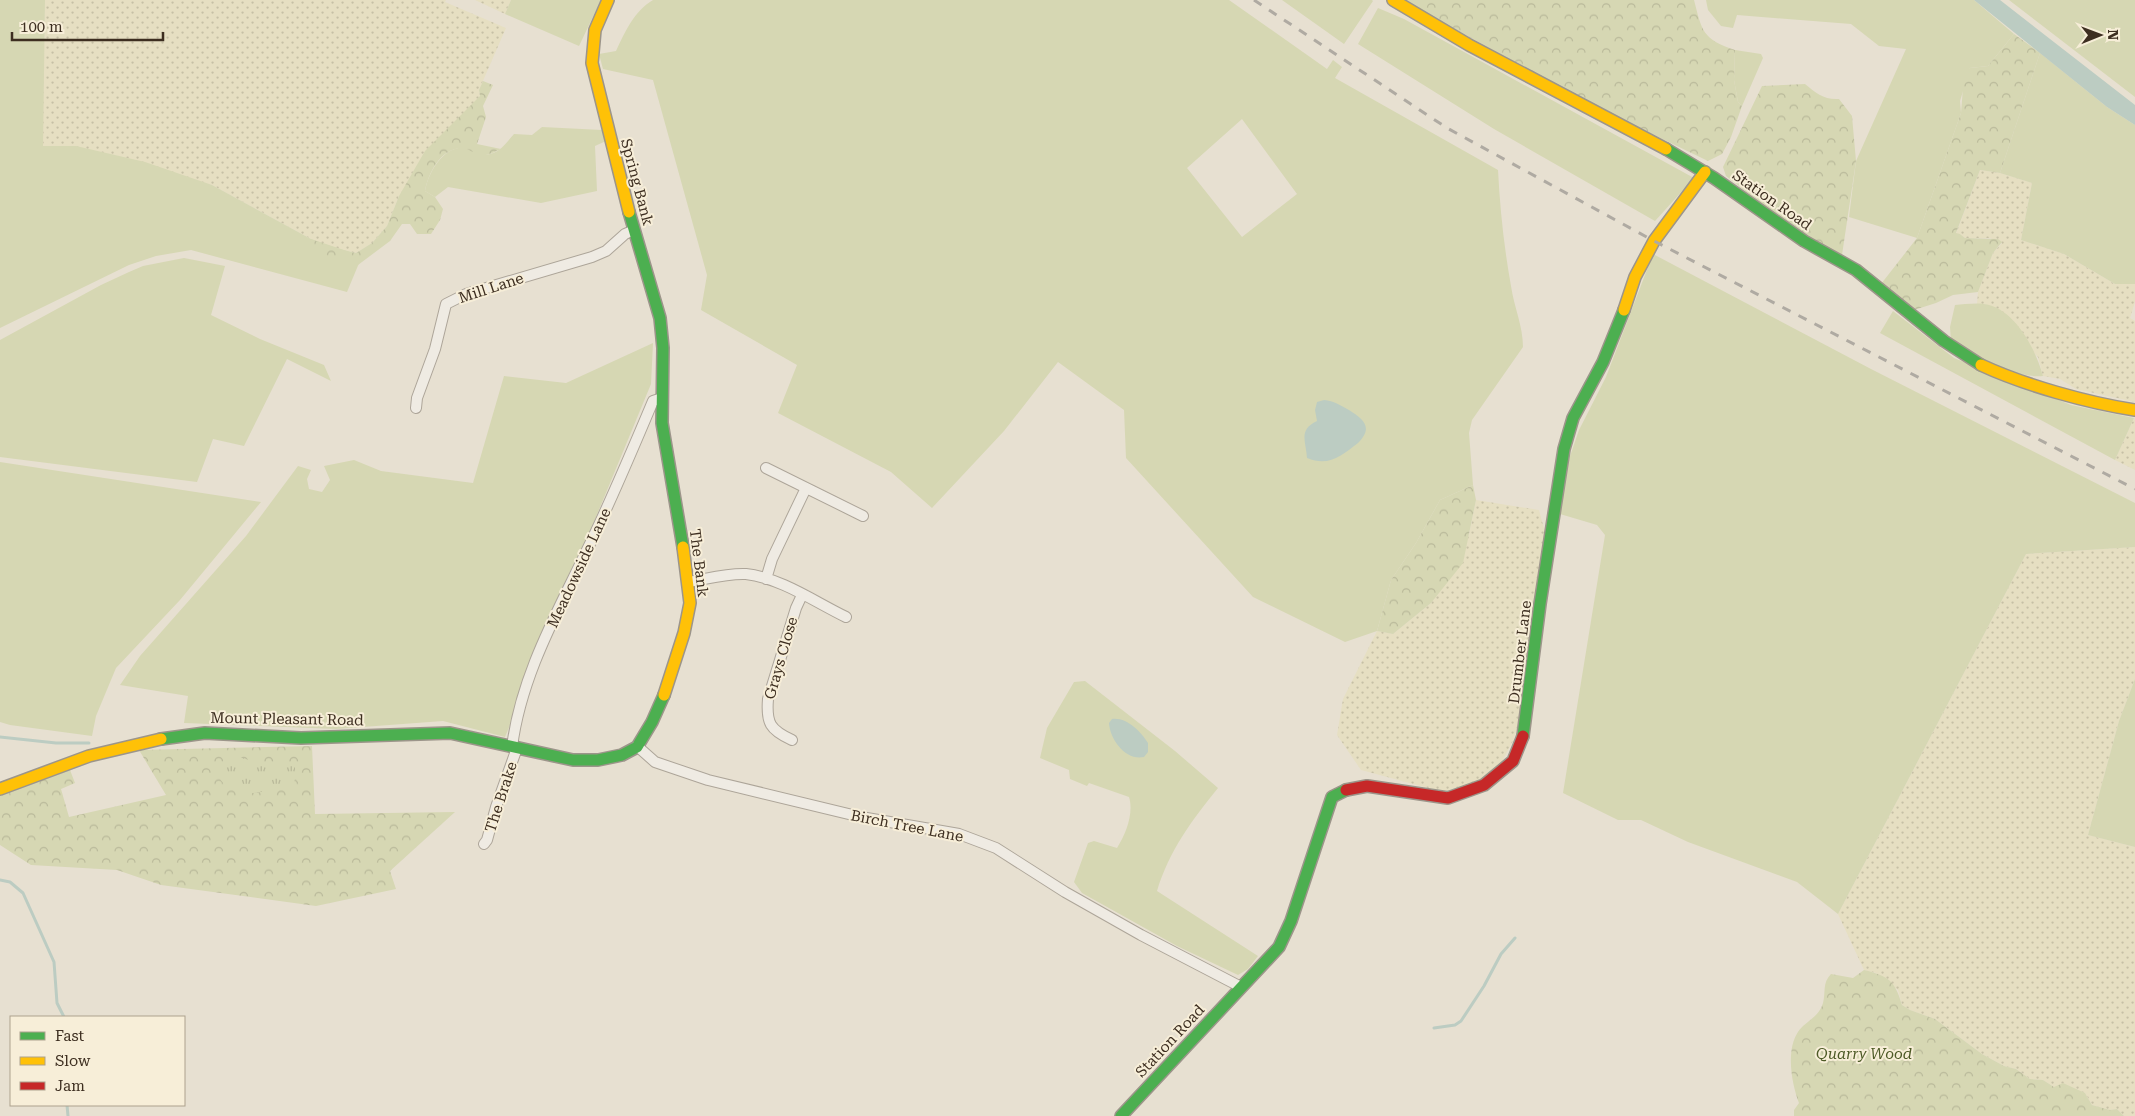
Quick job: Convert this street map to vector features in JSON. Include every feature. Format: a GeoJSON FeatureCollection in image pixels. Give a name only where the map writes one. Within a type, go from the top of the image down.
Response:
{"type":"FeatureCollection","features":[{"type":"Feature","properties":{"kind":"street","name":"Spring Bank"},"geometry":{"type":"LineString","coordinates":[[608,0],[599,18],[593,41],[592,63],[634,230],[660,315],[664,353],[662,374]]}},
{"type":"Feature","properties":{"kind":"street","name":"Station Road"},"geometry":{"type":"LineString","coordinates":[[1393,0],[1432,24],[1652,140],[1705,172],[1799,237],[1855,269],[1958,352],[1978,363],[2015,378],[2113,407],[2135,410]]}},
{"type":"Feature","properties":{"kind":"street","name":"Drumber Lane"},"geometry":{"type":"LineString","coordinates":[[1241,988],[1279,947],[1287,929],[1332,797],[1353,788],[1367,786],[1448,798],[1484,785],[1513,761],[1525,728],[1540,604],[1564,449],[1573,418],[1614,338],[1635,277],[1654,241],[1705,172]]}},
{"type":"Feature","properties":{"kind":"street","name":"Mill Lane"},"geometry":{"type":"LineString","coordinates":[[416,408],[417,398],[435,349],[446,304],[466,294],[558,268],[606,251],[625,234],[634,230]]}},
{"type":"Feature","properties":{"kind":"street","name":"The Bank"},"geometry":{"type":"LineString","coordinates":[[637,746],[645,739],[655,720],[683,638],[690,603],[664,435],[662,374]]}},
{"type":"Feature","properties":{"kind":"street","name":"Meadowside Lane"},"geometry":{"type":"LineString","coordinates":[[514,747],[515,723],[530,673],[608,506],[653,401],[662,398]]}},
{"type":"Feature","properties":{"kind":"street"},"geometry":{"type":"LineString","coordinates":[[766,468],[863,516]]}},
{"type":"Feature","properties":{"kind":"street"},"geometry":{"type":"LineString","coordinates":[[766,580],[772,559],[806,488]]}},
{"type":"Feature","properties":{"kind":"street","name":"Grays Close"},"geometry":{"type":"LineString","coordinates":[[688,582],[734,574],[747,574],[802,595],[846,617]]}},
{"type":"Feature","properties":{"kind":"street","name":"Grays Close"},"geometry":{"type":"LineString","coordinates":[[792,740],[775,731],[771,725],[767,710],[768,699],[790,626],[802,595]]}},
{"type":"Feature","properties":{"kind":"street","name":"Mount Pleasant Road"},"geometry":{"type":"LineString","coordinates":[[0,789],[89,756],[170,737],[205,733],[301,738],[450,733],[573,760],[588,761],[622,754],[637,746]]}},
{"type":"Feature","properties":{"kind":"street","name":"Birch Tree Lane"},"geometry":{"type":"LineString","coordinates":[[637,746],[655,762],[708,780],[861,817],[959,834],[996,848],[1065,892],[1241,988]]}},
{"type":"Feature","properties":{"kind":"street","name":"The Brake"},"geometry":{"type":"LineString","coordinates":[[484,844],[488,840],[514,747]]}},
{"type":"Feature","properties":{"kind":"street","name":"Station Road"},"geometry":{"type":"LineString","coordinates":[[1122,1116],[1241,988]]}},
{"type":"Feature","properties":{"kind":"shaded area"},"geometry":{"type":"Polygon","coordinates":[[[45,0],[446,0],[445,2],[506,28],[479,90],[480,96],[399,196],[387,226],[372,243],[356,253],[311,239],[212,185],[42,146],[45,0]]]}},
{"type":"Feature","properties":{"kind":"shaded area"},"geometry":{"type":"Polygon","coordinates":[[[475,0],[511,0],[505,14],[475,0]]]}},
{"type":"Feature","properties":{"kind":"shaded area"},"geometry":{"type":"Polygon","coordinates":[[[1974,0],[2000,0],[2135,105],[2135,125],[2107,107],[1974,0]]]}},
{"type":"Feature","properties":{"kind":"shaded area"},"geometry":{"type":"Polygon","coordinates":[[[1980,170],[2000,173],[2032,183],[2021,240],[2064,254],[2115,284],[2135,284],[2135,302],[2130,318],[2135,321],[2135,402],[2076,389],[2060,379],[2043,376],[2038,357],[1985,304],[1977,304],[1978,292],[1993,253],[2002,243],[1990,238],[1965,238],[1960,234],[1956,234],[1980,170]]]}},
{"type":"Feature","properties":{"kind":"shaded area"},"geometry":{"type":"Polygon","coordinates":[[[1331,401],[1354,413],[1362,420],[1366,428],[1363,437],[1358,443],[1340,456],[1328,461],[1307,458],[1305,437],[1307,428],[1317,421],[1315,410],[1317,402],[1331,401]]]}},
{"type":"Feature","properties":{"kind":"shaded area"},"geometry":{"type":"Polygon","coordinates":[[[2135,418],[2135,470],[2115,460],[2135,418]]]}},
{"type":"Feature","properties":{"kind":"shaded area"},"geometry":{"type":"Polygon","coordinates":[[[1476,500],[1539,510],[1546,536],[1523,710],[1513,741],[1499,767],[1479,781],[1443,792],[1361,770],[1337,735],[1343,699],[1377,631],[1393,634],[1431,603],[1469,535],[1476,500]]]}},
{"type":"Feature","properties":{"kind":"shaded area"},"geometry":{"type":"Polygon","coordinates":[[[2135,547],[2135,679],[2119,721],[2088,835],[2135,847],[2135,1116],[2124,1116],[2117,1109],[2110,1110],[2092,1105],[2085,1093],[2054,1087],[2043,1080],[2030,1079],[2016,1069],[2004,1066],[1982,1054],[1935,1019],[1902,1005],[1898,990],[1876,973],[1864,970],[1838,914],[2026,554],[2135,547]]]}},
{"type":"Feature","properties":{"kind":"shaded area"},"geometry":{"type":"Polygon","coordinates":[[[1112,719],[1123,720],[1142,734],[1148,743],[1148,752],[1144,757],[1131,756],[1120,748],[1110,730],[1109,723],[1112,719]]]}},
{"type":"Feature","properties":{"kind":"green space"},"geometry":{"type":"Polygon","coordinates":[[[0,0],[45,0],[43,146],[76,146],[145,162],[212,185],[311,239],[362,256],[347,292],[191,250],[156,256],[129,265],[0,328],[0,0]]]}},
{"type":"Feature","properties":{"kind":"green space"},"geometry":{"type":"Polygon","coordinates":[[[511,0],[601,0],[579,46],[505,14],[511,0]]]}},
{"type":"Feature","properties":{"kind":"green space"},"geometry":{"type":"Polygon","coordinates":[[[653,0],[1229,0],[1327,69],[1333,60],[1342,67],[1335,78],[1498,170],[1506,257],[1512,294],[1522,332],[1523,347],[1472,420],[1469,433],[1473,485],[1440,500],[1416,543],[1391,580],[1377,631],[1345,642],[1253,597],[1126,458],[1124,410],[1058,362],[1004,431],[932,508],[891,472],[778,413],[797,365],[701,310],[707,275],[653,80],[603,69],[599,54],[616,51],[631,22],[653,0]],[[1242,119],[1187,168],[1242,237],[1297,194],[1242,119]]]}},
{"type":"Feature","properties":{"kind":"green space"},"geometry":{"type":"Polygon","coordinates":[[[1282,0],[1372,0],[1373,1],[1344,44],[1282,0]]]}},
{"type":"Feature","properties":{"kind":"green space"},"geometry":{"type":"Polygon","coordinates":[[[1404,0],[1694,0],[1705,32],[1716,42],[1735,50],[1734,80],[1738,102],[1742,106],[1731,137],[1722,154],[1708,161],[1555,84],[1404,0]]]}},
{"type":"Feature","properties":{"kind":"green space"},"geometry":{"type":"Polygon","coordinates":[[[1706,0],[1974,0],[2014,34],[1988,66],[1970,68],[1960,101],[1961,113],[1917,238],[1849,217],[1856,161],[1906,49],[1879,46],[1851,24],[1737,15],[1733,28],[1721,26],[1708,10],[1706,0]]]}},
{"type":"Feature","properties":{"kind":"green space"},"geometry":{"type":"Polygon","coordinates":[[[2009,0],[2135,0],[2135,97],[2009,0]]]}},
{"type":"Feature","properties":{"kind":"green space"},"geometry":{"type":"Polygon","coordinates":[[[1378,8],[1404,19],[1694,178],[1655,221],[1494,129],[1358,44],[1378,8]]]}},
{"type":"Feature","properties":{"kind":"green space"},"geometry":{"type":"Polygon","coordinates":[[[2014,34],[2040,53],[2000,173],[1980,170],[1956,233],[1965,238],[1998,239],[2002,242],[1993,253],[1978,292],[1953,295],[1914,310],[1881,284],[1917,238],[1961,113],[1964,75],[1970,68],[1988,66],[2014,34]]]}},
{"type":"Feature","properties":{"kind":"green space"},"geometry":{"type":"Polygon","coordinates":[[[1735,50],[1761,54],[1763,58],[1742,106],[1738,102],[1734,80],[1735,50]]]}},
{"type":"Feature","properties":{"kind":"green space"},"geometry":{"type":"Polygon","coordinates":[[[2040,53],[2107,107],[2135,125],[2135,284],[2115,284],[2064,254],[2021,240],[2032,183],[2000,173],[2040,53]]]}},
{"type":"Feature","properties":{"kind":"green space"},"geometry":{"type":"Polygon","coordinates":[[[483,81],[493,85],[483,106],[486,117],[477,144],[501,149],[482,155],[466,149],[454,149],[436,163],[425,191],[435,197],[443,209],[440,220],[431,234],[417,234],[410,224],[402,224],[390,241],[358,265],[325,255],[312,246],[311,239],[356,253],[372,243],[387,226],[399,196],[425,151],[480,96],[479,90],[483,81]]]}},
{"type":"Feature","properties":{"kind":"green space"},"geometry":{"type":"Polygon","coordinates":[[[1805,84],[1825,97],[1839,99],[1852,116],[1856,161],[1842,255],[1792,228],[1726,176],[1723,167],[1762,86],[1805,84]]]}},
{"type":"Feature","properties":{"kind":"green space"},"geometry":{"type":"Polygon","coordinates":[[[542,127],[602,130],[606,141],[595,146],[597,191],[541,203],[448,187],[435,197],[425,191],[430,176],[439,160],[452,150],[468,148],[487,155],[500,149],[514,134],[532,135],[542,127]]]}},
{"type":"Feature","properties":{"kind":"green space"},"geometry":{"type":"Polygon","coordinates":[[[1653,254],[1871,369],[2135,503],[2135,547],[2026,554],[1838,914],[1797,882],[1688,842],[1641,820],[1618,820],[1563,793],[1605,535],[1597,525],[1560,514],[1568,462],[1579,430],[1606,377],[1653,254]]]}},
{"type":"Feature","properties":{"kind":"green space"},"geometry":{"type":"Polygon","coordinates":[[[184,258],[225,266],[211,315],[260,339],[324,365],[331,381],[287,359],[244,446],[213,439],[197,482],[0,457],[0,340],[101,285],[129,272],[143,266],[184,258]]]}},
{"type":"Feature","properties":{"kind":"green space"},"geometry":{"type":"Polygon","coordinates":[[[1982,304],[1995,307],[2005,313],[2029,343],[2043,376],[2021,374],[1995,366],[1970,354],[1951,341],[1950,327],[1955,305],[1982,304]]]}},
{"type":"Feature","properties":{"kind":"green space"},"geometry":{"type":"Polygon","coordinates":[[[1893,311],[1954,358],[2071,405],[2134,418],[2115,460],[1880,333],[1893,311]]]}},
{"type":"Feature","properties":{"kind":"green space"},"geometry":{"type":"Polygon","coordinates":[[[653,343],[651,384],[505,737],[443,721],[336,729],[184,723],[188,696],[120,685],[140,656],[246,536],[298,466],[311,470],[307,479],[309,489],[322,492],[330,480],[324,466],[354,460],[381,471],[473,483],[504,376],[566,383],[653,343]]]}},
{"type":"Feature","properties":{"kind":"green space"},"geometry":{"type":"Polygon","coordinates":[[[0,462],[261,502],[180,600],[116,668],[96,716],[92,736],[0,722],[0,462]]]}},
{"type":"Feature","properties":{"kind":"green space"},"geometry":{"type":"Polygon","coordinates":[[[1473,485],[1476,500],[1463,563],[1431,603],[1393,634],[1377,631],[1391,580],[1416,543],[1440,500],[1473,485]]]}},
{"type":"Feature","properties":{"kind":"green space"},"geometry":{"type":"Polygon","coordinates":[[[2135,679],[2135,847],[2088,835],[2119,721],[2135,679]]]}},
{"type":"Feature","properties":{"kind":"green space"},"geometry":{"type":"Polygon","coordinates":[[[1085,681],[1175,751],[1218,788],[1182,836],[1162,876],[1157,891],[1258,956],[1248,969],[1238,975],[1177,946],[1082,893],[1074,882],[1088,843],[1094,841],[1117,848],[1126,830],[1130,816],[1129,797],[1089,783],[1087,786],[1070,779],[1069,770],[1040,758],[1047,728],[1074,682],[1085,681]]]}},
{"type":"Feature","properties":{"kind":"green space"},"geometry":{"type":"Polygon","coordinates":[[[312,746],[315,814],[455,812],[390,871],[396,889],[316,906],[161,885],[117,870],[31,865],[0,845],[0,785],[70,770],[75,783],[61,789],[69,817],[166,795],[139,750],[312,746]]]}},
{"type":"Feature","properties":{"kind":"green space"},"geometry":{"type":"Polygon","coordinates":[[[233,755],[255,762],[273,764],[295,762],[293,785],[264,792],[244,793],[235,791],[220,779],[223,760],[233,755]]]}},
{"type":"Feature","properties":{"kind":"green space","name":"Quarry Wood"},"geometry":{"type":"Polygon","coordinates":[[[1864,970],[1885,977],[1890,981],[1897,990],[1902,1005],[1935,1019],[1982,1054],[2004,1066],[2016,1069],[2030,1079],[2043,1080],[2054,1087],[2063,1083],[2085,1093],[2092,1105],[2110,1110],[2117,1109],[2124,1116],[1794,1116],[1794,1110],[1799,1103],[1792,1074],[1791,1052],[1797,1033],[1820,1010],[1823,1003],[1826,981],[1831,974],[1853,978],[1864,970]]]}},
{"type":"Feature","properties":{"kind":"waterway"},"geometry":{"type":"LineString","coordinates":[[0,737],[56,743],[89,743]]}},
{"type":"Feature","properties":{"kind":"waterway"},"geometry":{"type":"LineString","coordinates":[[0,880],[10,882],[23,893],[54,962],[57,1003],[64,1016]]}},
{"type":"Feature","properties":{"kind":"waterway"},"geometry":{"type":"LineString","coordinates":[[1434,1028],[1455,1025],[1461,1021],[1484,986],[1501,954],[1515,938]]}},
{"type":"Feature","properties":{"kind":"waterway"},"geometry":{"type":"LineString","coordinates":[[67,1106],[68,1116]]}},
{"type":"Feature","properties":{"kind":"railway"},"geometry":{"type":"LineString","coordinates":[[1254,0],[1447,128],[1654,241],[2135,489]]}},
{"type":"Feature","properties":{"kind":"traffic: fast"},"geometry":{"type":"LineString","coordinates":[[1666,149],[1714,178],[1804,241],[1856,270],[1944,341],[1981,365]]}},
{"type":"Feature","properties":{"kind":"traffic: fast"},"geometry":{"type":"LineString","coordinates":[[629,212],[660,318],[663,348],[662,423],[683,547]]}},
{"type":"Feature","properties":{"kind":"traffic: fast"},"geometry":{"type":"LineString","coordinates":[[1523,736],[1540,604],[1564,449],[1573,418],[1603,362],[1624,310]]}},
{"type":"Feature","properties":{"kind":"traffic: fast"},"geometry":{"type":"LineString","coordinates":[[161,739],[205,733],[301,738],[450,733],[573,760],[598,760],[622,755],[637,747],[652,722],[664,695]]}},
{"type":"Feature","properties":{"kind":"traffic: fast"},"geometry":{"type":"LineString","coordinates":[[1121,1116],[1279,947],[1291,921],[1332,797],[1346,790]]}},
{"type":"Feature","properties":{"kind":"traffic: slow"},"geometry":{"type":"LineString","coordinates":[[608,0],[595,30],[592,63],[629,212]]}},
{"type":"Feature","properties":{"kind":"traffic: slow"},"geometry":{"type":"LineString","coordinates":[[1393,0],[1469,45],[1666,149]]}},
{"type":"Feature","properties":{"kind":"traffic: slow"},"geometry":{"type":"LineString","coordinates":[[1624,310],[1635,277],[1654,241],[1705,172]]}},
{"type":"Feature","properties":{"kind":"traffic: slow"},"geometry":{"type":"LineString","coordinates":[[1981,365],[2057,392],[2097,403],[2135,410]]}},
{"type":"Feature","properties":{"kind":"traffic: slow"},"geometry":{"type":"LineString","coordinates":[[664,695],[684,633],[690,603],[683,547]]}},
{"type":"Feature","properties":{"kind":"traffic: slow"},"geometry":{"type":"LineString","coordinates":[[0,789],[89,756],[161,739]]}},
{"type":"Feature","properties":{"kind":"traffic: jam"},"geometry":{"type":"LineString","coordinates":[[1346,790],[1367,786],[1448,798],[1484,785],[1513,761],[1523,736]]}}]}
